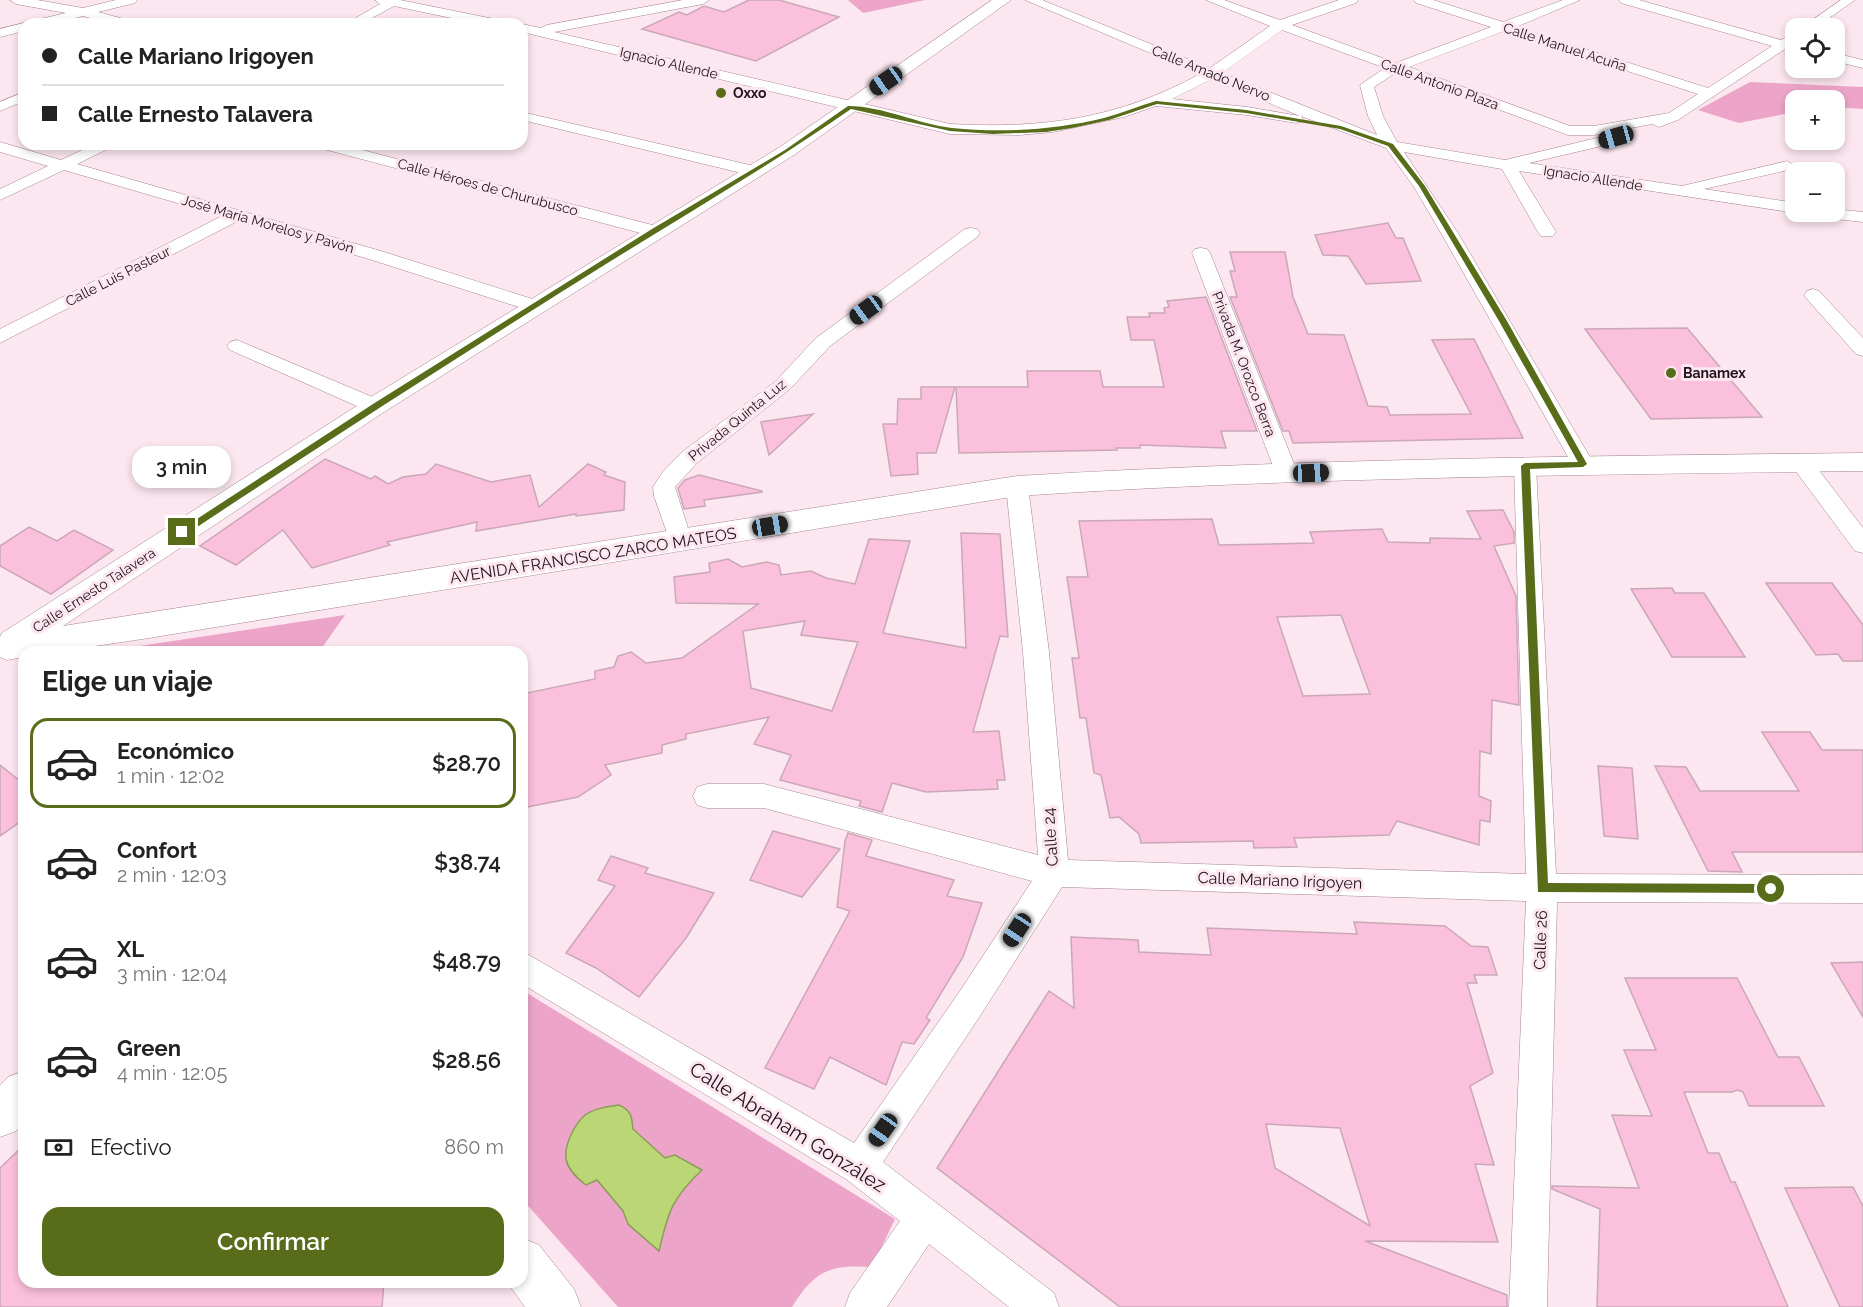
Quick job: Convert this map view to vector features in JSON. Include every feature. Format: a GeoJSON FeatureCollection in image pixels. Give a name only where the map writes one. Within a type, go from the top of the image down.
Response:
{"type":"FeatureCollection","features":[{"type":"Feature","properties":{"kind":"street"},"geometry":{"type":"LineString","coordinates":[[16,0],[33,1],[104,18]]}},
{"type":"Feature","properties":{"kind":"street"},"geometry":{"type":"LineString","coordinates":[[60,18],[131,0]]}},
{"type":"Feature","properties":{"kind":"street"},"geometry":{"type":"LineString","coordinates":[[528,35],[537,31],[703,0]]}},
{"type":"Feature","properties":{"kind":"street","name":"Calle Ernesto Talavera"},"geometry":{"type":"LineString","coordinates":[[8,651],[375,406],[654,231],[787,151],[1003,0]]}},
{"type":"Feature","properties":{"kind":"street","name":"Calle Amado Nervo"},"geometry":{"type":"LineString","coordinates":[[1031,0],[1390,145]]}},
{"type":"Feature","properties":{"kind":"street","name":"Calle Antonio Plaza"},"geometry":{"type":"LineString","coordinates":[[1212,0],[1568,130],[1591,132],[1647,119],[1673,117]]}},
{"type":"Feature","properties":{"kind":"street","name":"Ignacio Allende"},"geometry":{"type":"LineString","coordinates":[[528,29],[850,107],[950,129],[993,132],[1046,130],[1072,126],[1107,119],[1156,102],[1213,73],[1280,25],[1352,0]]}},
{"type":"Feature","properties":{"kind":"street","name":"Calle Manuel Acuña"},"geometry":{"type":"LineString","coordinates":[[1420,0],[1709,93]]}},
{"type":"Feature","properties":{"kind":"street"},"geometry":{"type":"LineString","coordinates":[[1574,0],[1395,68],[1367,85],[1377,122],[1390,145],[1434,205],[1503,321],[1583,464]]}},
{"type":"Feature","properties":{"kind":"street"},"geometry":{"type":"LineString","coordinates":[[1625,0],[1785,40]]}},
{"type":"Feature","properties":{"kind":"street"},"geometry":{"type":"LineString","coordinates":[[360,18],[386,1],[470,18]]}},
{"type":"Feature","properties":{"kind":"street"},"geometry":{"type":"LineString","coordinates":[[1821,18],[1845,1],[1863,6]]}},
{"type":"Feature","properties":{"kind":"street"},"geometry":{"type":"LineString","coordinates":[[0,33],[18,28]]}},
{"type":"Feature","properties":{"kind":"street"},"geometry":{"type":"LineString","coordinates":[[1547,232],[1507,164],[1621,136],[1673,117],[1785,46]]}},
{"type":"Feature","properties":{"kind":"street"},"geometry":{"type":"LineString","coordinates":[[1845,60],[1863,64]]}},
{"type":"Feature","properties":{"kind":"street"},"geometry":{"type":"LineString","coordinates":[[0,106],[18,98]]}},
{"type":"Feature","properties":{"kind":"street"},"geometry":{"type":"LineString","coordinates":[[1156,102],[1246,111],[1341,127]]}},
{"type":"Feature","properties":{"kind":"street"},"geometry":{"type":"LineString","coordinates":[[528,117],[754,171]]}},
{"type":"Feature","properties":{"kind":"street","name":"Ignacio Allende"},"geometry":{"type":"LineString","coordinates":[[1390,145],[1416,151],[1785,206]]}},
{"type":"Feature","properties":{"kind":"street","name":"José María Morelos y Pavón"},"geometry":{"type":"LineString","coordinates":[[0,147],[237,215],[535,306]]}},
{"type":"Feature","properties":{"kind":"street"},"geometry":{"type":"LineString","coordinates":[[0,195],[94,150]]}},
{"type":"Feature","properties":{"kind":"street","name":"Calle Héroes de Churubusco"},"geometry":{"type":"LineString","coordinates":[[344,150],[654,231]]}},
{"type":"Feature","properties":{"kind":"street"},"geometry":{"type":"LineString","coordinates":[[1674,191],[1785,166]]}},
{"type":"Feature","properties":{"kind":"street","name":"Calle Luis Pasteur"},"geometry":{"type":"LineString","coordinates":[[0,337],[237,215]]}},
{"type":"Feature","properties":{"kind":"street"},"geometry":{"type":"LineString","coordinates":[[1845,216],[1863,218]]}},
{"type":"Feature","properties":{"kind":"street","name":"Privada Quinta Luz"},"geometry":{"type":"LineString","coordinates":[[680,541],[665,496],[664,487],[670,478],[689,458],[783,385],[823,342],[971,233]]}},
{"type":"Feature","properties":{"kind":"street","name":"Privada M. Orozco Berra"},"geometry":{"type":"LineString","coordinates":[[1201,253],[1287,474]]}},
{"type":"Feature","properties":{"kind":"street"},"geometry":{"type":"LineString","coordinates":[[1813,295],[1863,350]]}},
{"type":"Feature","properties":{"kind":"street"},"geometry":{"type":"LineString","coordinates":[[237,346],[375,406]]}},
{"type":"Feature","properties":{"kind":"street"},"geometry":{"type":"LineString","coordinates":[[1800,461],[1863,545]]}},
{"type":"Feature","properties":{"kind":"street","name":"AVENIDA FRANCISCO ZARCO MATEOS"},"geometry":{"type":"LineString","coordinates":[[37,646],[1017,486],[1143,478],[1583,464],[1863,462]]}},
{"type":"Feature","properties":{"kind":"street","name":"Calle 26"},"geometry":{"type":"LineString","coordinates":[[1525,466],[1542,888],[1528,1307]]}},
{"type":"Feature","properties":{"kind":"street","name":"Calle 24"},"geometry":{"type":"LineString","coordinates":[[859,1166],[969,1005],[1054,873],[1036,652],[1017,486]]}},
{"type":"Feature","properties":{"kind":"street","name":"Calle Mariano Irigoyen"},"geometry":{"type":"LineString","coordinates":[[707,796],[764,796],[1054,873],[1542,888],[1863,890]]}},
{"type":"Feature","properties":{"kind":"street","name":"Calle Abraham González"},"geometry":{"type":"LineString","coordinates":[[528,970],[859,1166],[1040,1307]]}},
{"type":"Feature","properties":{"kind":"street"},"geometry":{"type":"LineString","coordinates":[[0,1115],[18,1098]]}},
{"type":"Feature","properties":{"kind":"street"},"geometry":{"type":"LineString","coordinates":[[864,1307],[925,1217]]}},
{"type":"Feature","properties":{"kind":"street"},"geometry":{"type":"LineString","coordinates":[[528,1270],[556,1307]]}},
{"type":"Feature","properties":{"kind":"shaded area"},"geometry":{"type":"Polygon","coordinates":[[[848,0],[925,0],[863,13],[848,0]]]}},
{"type":"Feature","properties":{"kind":"shaded area"},"geometry":{"type":"Polygon","coordinates":[[[1750,82],[1863,87],[1863,109],[1845,108],[1845,90],[1785,90],[1785,114],[1739,123],[1698,110],[1750,82]]]}},
{"type":"Feature","properties":{"kind":"shaded area"},"geometry":{"type":"Polygon","coordinates":[[[345,615],[323,646],[139,646],[345,615]]]}},
{"type":"Feature","properties":{"kind":"shaded area"},"geometry":{"type":"Polygon","coordinates":[[[528,994],[895,1219],[872,1267],[845,1267],[825,1272],[808,1285],[792,1307],[618,1307],[528,1206],[528,994]]]}},
{"type":"Feature","properties":{"kind":"shaded area"},"geometry":{"type":"Polygon","coordinates":[[[619,1105],[630,1114],[633,1129],[665,1158],[675,1155],[702,1170],[684,1189],[673,1206],[659,1251],[628,1224],[623,1211],[597,1180],[586,1185],[567,1163],[566,1154],[570,1136],[584,1116],[605,1107],[619,1105]]]}},
{"type":"Feature","properties":{"kind":"building"},"geometry":{"type":"Polygon","coordinates":[[[749,0],[779,0],[839,17],[756,61],[642,29],[679,12],[687,15],[704,6],[724,12],[749,0]]]}},
{"type":"Feature","properties":{"kind":"building"},"geometry":{"type":"Polygon","coordinates":[[[1388,223],[1396,238],[1403,238],[1421,281],[1366,284],[1348,256],[1323,255],[1315,235],[1388,223]]]}},
{"type":"Feature","properties":{"kind":"building"},"geometry":{"type":"Polygon","coordinates":[[[1230,252],[1285,252],[1293,297],[1308,334],[1344,335],[1368,406],[1387,407],[1390,415],[1471,414],[1432,340],[1474,339],[1523,438],[1293,443],[1289,431],[1283,431],[1230,297],[1237,297],[1230,271],[1235,271],[1230,252]]]}},
{"type":"Feature","properties":{"kind":"building"},"geometry":{"type":"Polygon","coordinates":[[[1206,297],[1257,431],[1221,431],[1226,448],[1140,445],[1140,448],[1116,448],[1117,450],[959,453],[956,387],[1028,387],[1027,371],[1100,371],[1103,387],[1164,387],[1154,340],[1131,340],[1127,317],[1150,317],[1149,313],[1165,313],[1164,308],[1169,307],[1167,301],[1206,297]]]}},
{"type":"Feature","properties":{"kind":"building","name":"Banamex"},"geometry":{"type":"Polygon","coordinates":[[[1687,328],[1762,417],[1651,419],[1585,329],[1687,328]]]}},
{"type":"Feature","properties":{"kind":"building"},"geometry":{"type":"Polygon","coordinates":[[[921,387],[955,387],[936,453],[917,453],[918,474],[891,476],[883,424],[897,424],[898,399],[921,399],[921,387]]]}},
{"type":"Feature","properties":{"kind":"building"},"geometry":{"type":"Polygon","coordinates":[[[813,414],[769,455],[761,422],[813,414]]]}},
{"type":"Feature","properties":{"kind":"building"},"geometry":{"type":"Polygon","coordinates":[[[325,459],[371,479],[375,476],[388,484],[403,477],[426,474],[436,464],[491,482],[530,475],[539,507],[588,464],[606,472],[604,475],[625,482],[624,510],[576,516],[576,514],[476,531],[477,522],[387,542],[390,545],[312,568],[283,530],[236,565],[200,546],[325,459]]]}},
{"type":"Feature","properties":{"kind":"building"},"geometry":{"type":"Polygon","coordinates":[[[699,475],[762,492],[704,500],[705,506],[684,509],[678,488],[685,480],[699,475]]]}},
{"type":"Feature","properties":{"kind":"building"},"geometry":{"type":"Polygon","coordinates":[[[1503,510],[1514,532],[1514,543],[1494,546],[1516,596],[1519,705],[1492,700],[1491,754],[1480,751],[1479,796],[1491,801],[1490,822],[1480,820],[1479,845],[1397,821],[1389,835],[1294,838],[1297,847],[1254,848],[1253,841],[1141,843],[1139,834],[1119,817],[1110,818],[1101,775],[1094,773],[1086,718],[1080,718],[1072,658],[1079,658],[1067,577],[1088,577],[1079,521],[1212,519],[1219,545],[1314,543],[1310,532],[1382,529],[1388,542],[1430,543],[1430,538],[1481,539],[1467,511],[1503,510]],[[1341,615],[1277,617],[1303,696],[1370,694],[1341,615]]]}},
{"type":"Feature","properties":{"kind":"building"},"geometry":{"type":"Polygon","coordinates":[[[29,527],[57,541],[74,530],[113,550],[51,594],[0,566],[0,546],[29,527]]]}},
{"type":"Feature","properties":{"kind":"building"},"geometry":{"type":"Polygon","coordinates":[[[961,533],[1000,534],[1008,637],[1000,636],[973,732],[999,731],[1005,780],[997,780],[998,789],[926,792],[892,783],[882,812],[859,806],[861,801],[780,780],[791,755],[754,744],[769,717],[686,734],[686,739],[662,745],[662,753],[605,765],[611,775],[578,797],[528,807],[528,693],[595,679],[595,671],[614,667],[618,656],[631,652],[646,663],[682,658],[758,604],[676,603],[674,577],[710,572],[709,563],[728,559],[742,567],[767,562],[779,565],[781,575],[811,571],[826,578],[855,584],[869,539],[910,541],[883,633],[966,648],[961,533]],[[805,621],[743,631],[751,688],[832,711],[858,642],[801,635],[805,621]]]}},
{"type":"Feature","properties":{"kind":"building"},"geometry":{"type":"Polygon","coordinates":[[[1766,583],[1832,583],[1863,625],[1863,661],[1843,661],[1838,654],[1816,655],[1766,583]]]}},
{"type":"Feature","properties":{"kind":"building"},"geometry":{"type":"Polygon","coordinates":[[[1672,588],[1675,593],[1704,593],[1745,657],[1672,657],[1631,589],[1672,588]]]}},
{"type":"Feature","properties":{"kind":"building"},"geometry":{"type":"Polygon","coordinates":[[[1762,732],[1810,732],[1822,750],[1863,750],[1863,852],[1732,852],[1742,872],[1708,871],[1655,766],[1686,767],[1700,791],[1799,791],[1762,732]]]}},
{"type":"Feature","properties":{"kind":"building"},"geometry":{"type":"Polygon","coordinates":[[[0,765],[18,779],[18,823],[0,836],[0,765]]]}},
{"type":"Feature","properties":{"kind":"building"},"geometry":{"type":"Polygon","coordinates":[[[1598,766],[1632,768],[1638,839],[1604,836],[1598,766]]]}},
{"type":"Feature","properties":{"kind":"building"},"geometry":{"type":"Polygon","coordinates":[[[773,831],[840,849],[802,897],[750,880],[773,831]]]}},
{"type":"Feature","properties":{"kind":"building"},"geometry":{"type":"Polygon","coordinates":[[[848,833],[872,840],[866,856],[954,880],[947,896],[982,903],[963,957],[926,1018],[930,1020],[914,1044],[902,1042],[886,1085],[830,1057],[814,1089],[765,1068],[850,911],[837,907],[848,833]]]}},
{"type":"Feature","properties":{"kind":"building"},"geometry":{"type":"Polygon","coordinates":[[[611,856],[648,868],[645,873],[714,893],[686,938],[639,997],[596,968],[566,953],[615,886],[598,880],[611,856]]]}},
{"type":"Feature","properties":{"kind":"building"},"geometry":{"type":"Polygon","coordinates":[[[1354,922],[1445,926],[1471,946],[1488,947],[1497,975],[1474,975],[1477,983],[1467,983],[1493,1073],[1470,1086],[1494,1165],[1475,1164],[1498,1242],[1365,1241],[1507,1295],[1507,1307],[1120,1307],[937,1168],[1049,991],[1074,1008],[1071,937],[1138,940],[1139,952],[1211,955],[1207,928],[1357,934],[1354,922]],[[1266,1124],[1275,1168],[1370,1226],[1340,1128],[1266,1124]]]}},
{"type":"Feature","properties":{"kind":"building"},"geometry":{"type":"Polygon","coordinates":[[[1863,962],[1863,1017],[1831,963],[1863,962]]]}},
{"type":"Feature","properties":{"kind":"building"},"geometry":{"type":"Polygon","coordinates":[[[1625,978],[1737,978],[1778,1057],[1799,1057],[1824,1106],[1749,1106],[1743,1092],[1737,1090],[1732,1092],[1684,1092],[1708,1153],[1719,1153],[1731,1182],[1735,1182],[1788,1307],[1597,1307],[1600,1209],[1552,1189],[1552,1186],[1639,1188],[1612,1115],[1652,1116],[1624,1050],[1656,1050],[1625,978]]]}},
{"type":"Feature","properties":{"kind":"building"},"geometry":{"type":"Polygon","coordinates":[[[18,1151],[18,1288],[384,1288],[382,1307],[0,1307],[0,1168],[18,1151]]]}},
{"type":"Feature","properties":{"kind":"building"},"geometry":{"type":"Polygon","coordinates":[[[1853,1187],[1863,1206],[1863,1307],[1840,1307],[1785,1188],[1853,1187]]]}},
{"type":"Feature","properties":{"kind":"place","name":"Oxxo"},"geometry":{"type":"Point","coordinates":[721,93]}},
{"type":"Feature","properties":{"kind":"place","name":"Banamex"},"geometry":{"type":"Point","coordinates":[1671,373]}},
{"type":"Feature","properties":{"kind":"route"},"geometry":{"type":"LineString","coordinates":[[182,532],[375,406],[654,231],[787,151],[850,107],[950,129],[993,132],[1046,130],[1072,126],[1135,111],[1156,102],[1246,111],[1341,127],[1390,145],[1422,186],[1503,321],[1583,464],[1525,466],[1542,888],[1771,889]]}}]}
